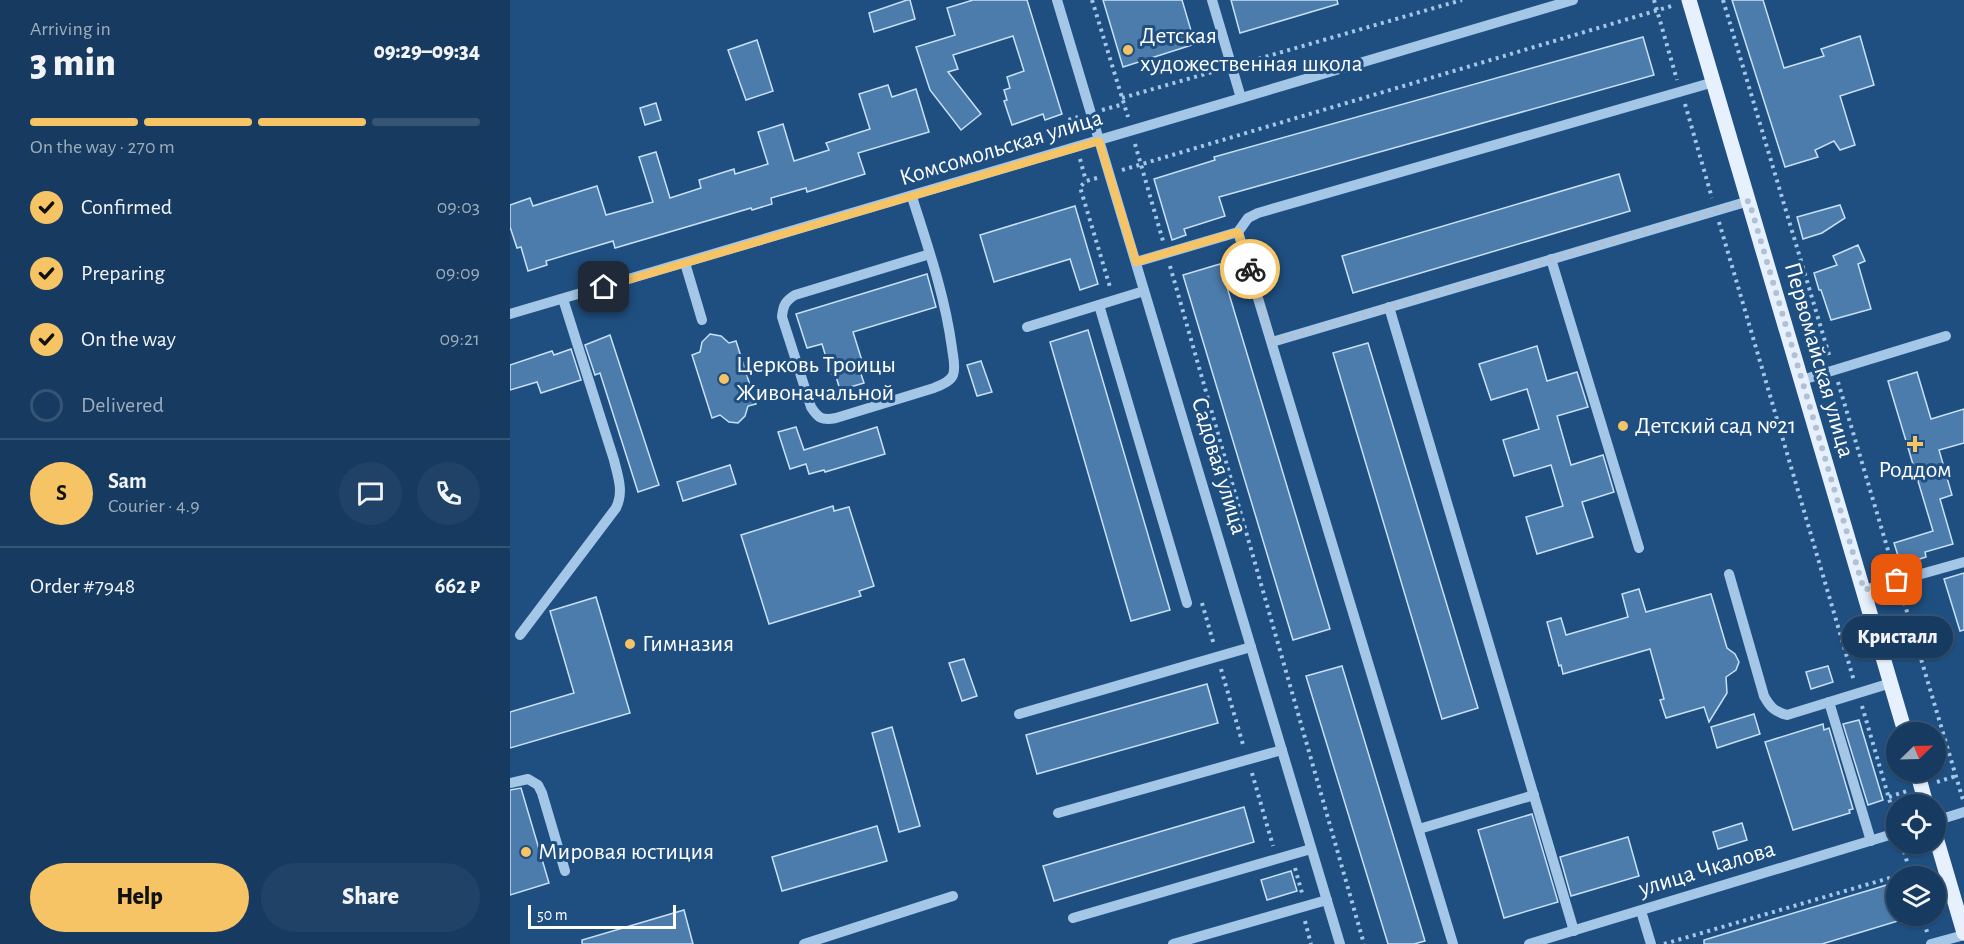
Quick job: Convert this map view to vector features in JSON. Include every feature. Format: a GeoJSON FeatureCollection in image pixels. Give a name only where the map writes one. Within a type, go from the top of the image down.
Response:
{"type":"FeatureCollection","features":[{"type":"Feature","properties":{"kind":"main road","name":"Первомайская улица"},"geometry":{"type":"LineString","coordinates":[[1689,0],[1902,722]]}},
{"type":"Feature","properties":{"kind":"main road"},"geometry":{"type":"LineString","coordinates":[[1941,854],[1964,932]]}},
{"type":"Feature","properties":{"kind":"street","name":"Садовая улица"},"geometry":{"type":"LineString","coordinates":[[1058,0],[1340,944]]}},
{"type":"Feature","properties":{"kind":"street"},"geometry":{"type":"LineString","coordinates":[[1212,0],[1241,99]]}},
{"type":"Feature","properties":{"kind":"street","name":"Комсомольская улица"},"geometry":{"type":"LineString","coordinates":[[510,315],[1574,0]]}},
{"type":"Feature","properties":{"kind":"street"},"geometry":{"type":"LineString","coordinates":[[1136,262],[1238,232],[1248,218],[1258,213],[1714,82]]}},
{"type":"Feature","properties":{"kind":"street"},"geometry":{"type":"LineString","coordinates":[[912,197],[930,254],[948,322],[954,366],[952,377],[945,384],[934,388],[836,418],[826,420],[818,417],[811,407],[782,317],[787,300],[795,295],[930,254]]}},
{"type":"Feature","properties":{"kind":"street"},"geometry":{"type":"LineString","coordinates":[[1272,342],[1749,201]]}},
{"type":"Feature","properties":{"kind":"street"},"geometry":{"type":"LineString","coordinates":[[1238,232],[1453,944]]}},
{"type":"Feature","properties":{"kind":"street"},"geometry":{"type":"LineString","coordinates":[[1551,259],[1639,548]]}},
{"type":"Feature","properties":{"kind":"street"},"geometry":{"type":"LineString","coordinates":[[685,263],[702,320]]}},
{"type":"Feature","properties":{"kind":"street"},"geometry":{"type":"LineString","coordinates":[[1027,327],[1144,291]]}},
{"type":"Feature","properties":{"kind":"street"},"geometry":{"type":"LineString","coordinates":[[519,635],[616,508],[620,498],[620,485],[614,460],[563,299]]}},
{"type":"Feature","properties":{"kind":"street"},"geometry":{"type":"LineString","coordinates":[[1099,305],[1187,603]]}},
{"type":"Feature","properties":{"kind":"street"},"geometry":{"type":"LineString","coordinates":[[1389,307],[1575,931]]}},
{"type":"Feature","properties":{"kind":"street"},"geometry":{"type":"LineString","coordinates":[[1802,380],[1946,336]]}},
{"type":"Feature","properties":{"kind":"street"},"geometry":{"type":"LineString","coordinates":[[1864,590],[1964,562]]}},
{"type":"Feature","properties":{"kind":"street"},"geometry":{"type":"LineString","coordinates":[[1729,573],[1764,696],[1777,712],[1787,715],[1891,683]]}},
{"type":"Feature","properties":{"kind":"street"},"geometry":{"type":"LineString","coordinates":[[1019,714],[1251,647]]}},
{"type":"Feature","properties":{"kind":"street"},"geometry":{"type":"LineString","coordinates":[[1829,702],[1871,841]]}},
{"type":"Feature","properties":{"kind":"street"},"geometry":{"type":"LineString","coordinates":[[1058,813],[1282,750]]}},
{"type":"Feature","properties":{"kind":"street"},"geometry":{"type":"LineString","coordinates":[[510,783],[528,779],[538,785],[565,871]]}},
{"type":"Feature","properties":{"kind":"street"},"geometry":{"type":"LineString","coordinates":[[1419,829],[1534,795]]}},
{"type":"Feature","properties":{"kind":"street"},"geometry":{"type":"LineString","coordinates":[[1946,818],[1964,812]]}},
{"type":"Feature","properties":{"kind":"street","name":"улица Чкалова"},"geometry":{"type":"LineString","coordinates":[[1529,944],[1886,836]]}},
{"type":"Feature","properties":{"kind":"street"},"geometry":{"type":"LineString","coordinates":[[1073,918],[1311,849]]}},
{"type":"Feature","properties":{"kind":"street"},"geometry":{"type":"LineString","coordinates":[[804,944],[953,896]]}},
{"type":"Feature","properties":{"kind":"street"},"geometry":{"type":"LineString","coordinates":[[1173,944],[1327,900]]}},
{"type":"Feature","properties":{"kind":"street"},"geometry":{"type":"LineString","coordinates":[[1641,911],[1651,944]]}},
{"type":"Feature","properties":{"kind":"street"},"geometry":{"type":"LineString","coordinates":[[1931,944],[1964,932]]}},
{"type":"Feature","properties":{"kind":"path"},"geometry":{"type":"LineString","coordinates":[[1092,0],[1124,104]]}},
{"type":"Feature","properties":{"kind":"path"},"geometry":{"type":"LineString","coordinates":[[1122,98],[1462,0]]}},
{"type":"Feature","properties":{"kind":"path"},"geometry":{"type":"LineString","coordinates":[[1654,0],[1888,794]]}},
{"type":"Feature","properties":{"kind":"path"},"geometry":{"type":"LineString","coordinates":[[1723,0],[1964,804]]}},
{"type":"Feature","properties":{"kind":"path"},"geometry":{"type":"LineString","coordinates":[[1364,944],[1141,165],[1657,11]]}},
{"type":"Feature","properties":{"kind":"path"},"geometry":{"type":"LineString","coordinates":[[1957,781],[1964,779]]}},
{"type":"Feature","properties":{"kind":"path"},"geometry":{"type":"LineString","coordinates":[[1663,944],[1886,881]]}},
{"type":"Feature","properties":{"kind":"building"},"geometry":{"type":"Polygon","coordinates":[[[910,0],[915,19],[874,32],[869,13],[910,0]]]}},
{"type":"Feature","properties":{"kind":"building"},"geometry":{"type":"Polygon","coordinates":[[[973,0],[1027,0],[1062,114],[1045,120],[1043,114],[1012,125],[1004,101],[1007,100],[1004,90],[1010,88],[1007,77],[1024,71],[1013,36],[953,55],[958,69],[948,72],[981,114],[961,130],[930,90],[916,47],[955,35],[947,8],[973,0]]]}},
{"type":"Feature","properties":{"kind":"building"},"geometry":{"type":"Polygon","coordinates":[[[1103,0],[1182,0],[1195,44],[1123,67],[1103,0]]]}},
{"type":"Feature","properties":{"kind":"building"},"geometry":{"type":"Polygon","coordinates":[[[1231,0],[1337,0],[1338,4],[1240,33],[1231,0]]]}},
{"type":"Feature","properties":{"kind":"building"},"geometry":{"type":"Polygon","coordinates":[[[1732,0],[1763,0],[1784,68],[1824,56],[1821,49],[1860,36],[1874,85],[1840,96],[1855,145],[1840,150],[1834,141],[1815,150],[1818,157],[1785,167],[1732,0]]]}},
{"type":"Feature","properties":{"kind":"building"},"geometry":{"type":"Polygon","coordinates":[[[1643,37],[1654,75],[1219,197],[1225,216],[1184,229],[1186,235],[1172,240],[1154,179],[1215,160],[1214,157],[1643,37]]]}},
{"type":"Feature","properties":{"kind":"building"},"geometry":{"type":"Polygon","coordinates":[[[757,40],[773,91],[746,100],[728,50],[757,40]]]}},
{"type":"Feature","properties":{"kind":"building"},"geometry":{"type":"Polygon","coordinates":[[[888,85],[892,97],[916,89],[929,132],[858,153],[865,174],[807,192],[806,188],[771,198],[772,204],[752,210],[751,208],[615,248],[613,241],[546,261],[547,265],[528,271],[521,247],[517,248],[510,227],[510,205],[530,198],[533,206],[597,186],[606,215],[653,202],[639,157],[656,152],[670,198],[701,188],[699,180],[734,169],[735,174],[768,164],[758,132],[783,124],[794,161],[829,150],[826,143],[870,129],[859,94],[888,85]]]}},
{"type":"Feature","properties":{"kind":"building"},"geometry":{"type":"Polygon","coordinates":[[[656,103],[661,120],[645,125],[640,108],[656,103]]]}},
{"type":"Feature","properties":{"kind":"building"},"geometry":{"type":"Polygon","coordinates":[[[1619,174],[1630,211],[1353,293],[1342,256],[1619,174]]]}},
{"type":"Feature","properties":{"kind":"building"},"geometry":{"type":"Polygon","coordinates":[[[1840,205],[1845,218],[1822,233],[1803,239],[1797,217],[1840,205]]]}},
{"type":"Feature","properties":{"kind":"building"},"geometry":{"type":"Polygon","coordinates":[[[1075,206],[1098,284],[1080,290],[1070,259],[994,282],[980,235],[1075,206]]]}},
{"type":"Feature","properties":{"kind":"building"},"geometry":{"type":"Polygon","coordinates":[[[1858,245],[1865,261],[1858,264],[1871,309],[1831,320],[1814,273],[1837,265],[1833,256],[1858,245]]]}},
{"type":"Feature","properties":{"kind":"building"},"geometry":{"type":"Polygon","coordinates":[[[1220,264],[1330,629],[1293,640],[1183,275],[1220,264]]]}},
{"type":"Feature","properties":{"kind":"building"},"geometry":{"type":"Polygon","coordinates":[[[927,274],[936,307],[853,332],[863,364],[858,365],[864,383],[840,390],[835,373],[831,374],[822,344],[807,348],[796,314],[927,274]]]}},
{"type":"Feature","properties":{"kind":"building"},"geometry":{"type":"Polygon","coordinates":[[[1088,330],[1170,610],[1131,621],[1050,342],[1088,330]]]}},
{"type":"Feature","properties":{"kind":"building","name":"Церковь Троицы Живоначальной"},"geometry":{"type":"Polygon","coordinates":[[[710,334],[721,336],[729,343],[736,341],[756,404],[748,406],[745,416],[738,423],[729,422],[720,415],[712,418],[692,355],[700,352],[702,342],[710,334]]]}},
{"type":"Feature","properties":{"kind":"building"},"geometry":{"type":"Polygon","coordinates":[[[610,335],[659,485],[638,492],[600,373],[595,375],[585,345],[610,335]]]}},
{"type":"Feature","properties":{"kind":"building"},"geometry":{"type":"Polygon","coordinates":[[[1368,343],[1478,708],[1442,719],[1333,353],[1368,343]]]}},
{"type":"Feature","properties":{"kind":"building"},"geometry":{"type":"Polygon","coordinates":[[[1537,346],[1547,381],[1577,372],[1588,407],[1557,416],[1571,465],[1603,455],[1614,492],[1582,502],[1593,537],[1537,554],[1526,517],[1563,506],[1551,465],[1514,476],[1503,440],[1539,429],[1527,389],[1491,400],[1479,364],[1537,346]]]}},
{"type":"Feature","properties":{"kind":"building"},"geometry":{"type":"Polygon","coordinates":[[[571,349],[581,380],[541,393],[537,382],[510,390],[510,365],[552,351],[554,355],[571,349]]]}},
{"type":"Feature","properties":{"kind":"building"},"geometry":{"type":"Polygon","coordinates":[[[981,361],[992,392],[977,396],[967,365],[981,361]]]}},
{"type":"Feature","properties":{"kind":"building"},"geometry":{"type":"Polygon","coordinates":[[[1917,372],[1931,419],[1964,409],[1964,443],[1939,450],[1952,495],[1940,499],[1953,544],[1925,552],[1926,557],[1901,565],[1894,543],[1933,531],[1888,381],[1917,372]]]}},
{"type":"Feature","properties":{"kind":"building"},"geometry":{"type":"Polygon","coordinates":[[[796,427],[804,450],[877,427],[885,454],[825,472],[824,470],[809,474],[806,464],[790,469],[778,432],[796,427]]]}},
{"type":"Feature","properties":{"kind":"building"},"geometry":{"type":"Polygon","coordinates":[[[730,465],[736,484],[683,501],[677,482],[730,465]]]}},
{"type":"Feature","properties":{"kind":"building"},"geometry":{"type":"Polygon","coordinates":[[[833,506],[834,511],[849,507],[874,586],[859,591],[861,596],[769,624],[741,535],[833,506]]]}},
{"type":"Feature","properties":{"kind":"building"},"geometry":{"type":"Polygon","coordinates":[[[1964,573],[1964,630],[1960,631],[1944,579],[1964,573]]]}},
{"type":"Feature","properties":{"kind":"building"},"geometry":{"type":"Polygon","coordinates":[[[1639,589],[1646,612],[1711,594],[1727,648],[1735,654],[1739,662],[1736,670],[1726,677],[1727,693],[1709,722],[1704,707],[1666,718],[1660,700],[1664,699],[1650,649],[1563,674],[1547,622],[1561,618],[1566,635],[1628,617],[1622,594],[1639,589]]]}},
{"type":"Feature","properties":{"kind":"building"},"geometry":{"type":"Polygon","coordinates":[[[596,597],[630,713],[510,748],[510,712],[574,693],[550,611],[596,597]]]}},
{"type":"Feature","properties":{"kind":"building"},"geometry":{"type":"Polygon","coordinates":[[[964,659],[977,696],[962,701],[949,663],[964,659]]]}},
{"type":"Feature","properties":{"kind":"building"},"geometry":{"type":"Polygon","coordinates":[[[1342,666],[1425,941],[1414,944],[1388,944],[1306,676],[1342,666]]]}},
{"type":"Feature","properties":{"kind":"building"},"geometry":{"type":"Polygon","coordinates":[[[1828,666],[1833,682],[1811,689],[1806,672],[1828,666]]]}},
{"type":"Feature","properties":{"kind":"building"},"geometry":{"type":"Polygon","coordinates":[[[1207,684],[1218,723],[1037,774],[1026,735],[1207,684]]]}},
{"type":"Feature","properties":{"kind":"building"},"geometry":{"type":"Polygon","coordinates":[[[1754,714],[1760,734],[1717,748],[1711,727],[1754,714]]]}},
{"type":"Feature","properties":{"kind":"building"},"geometry":{"type":"Polygon","coordinates":[[[1859,720],[1883,800],[1868,805],[1843,724],[1859,720]]]}},
{"type":"Feature","properties":{"kind":"building"},"geometry":{"type":"Polygon","coordinates":[[[1823,724],[1824,730],[1829,728],[1853,809],[1849,810],[1850,813],[1793,830],[1765,742],[1823,724]]]}},
{"type":"Feature","properties":{"kind":"building"},"geometry":{"type":"Polygon","coordinates":[[[892,727],[920,826],[899,832],[872,733],[892,727]]]}},
{"type":"Feature","properties":{"kind":"building"},"geometry":{"type":"Polygon","coordinates":[[[521,788],[549,883],[510,895],[510,790],[521,788]]]}},
{"type":"Feature","properties":{"kind":"building"},"geometry":{"type":"Polygon","coordinates":[[[1244,807],[1254,842],[1054,901],[1043,866],[1244,807]]]}},
{"type":"Feature","properties":{"kind":"building"},"geometry":{"type":"Polygon","coordinates":[[[1532,814],[1558,902],[1504,918],[1478,830],[1532,814]]]}},
{"type":"Feature","properties":{"kind":"building"},"geometry":{"type":"Polygon","coordinates":[[[1742,823],[1747,840],[1718,849],[1713,832],[1742,823]]]}},
{"type":"Feature","properties":{"kind":"building"},"geometry":{"type":"Polygon","coordinates":[[[877,826],[887,861],[782,891],[772,857],[877,826]]]}},
{"type":"Feature","properties":{"kind":"building"},"geometry":{"type":"Polygon","coordinates":[[[1628,837],[1639,876],[1571,896],[1560,857],[1628,837]]]}},
{"type":"Feature","properties":{"kind":"building"},"geometry":{"type":"Polygon","coordinates":[[[1291,871],[1297,891],[1267,900],[1261,880],[1291,871]]]}},
{"type":"Feature","properties":{"kind":"building"},"geometry":{"type":"Polygon","coordinates":[[[1886,885],[1886,925],[1822,944],[1704,944],[1704,940],[1886,885]]]}},
{"type":"Feature","properties":{"kind":"building"},"geometry":{"type":"Polygon","coordinates":[[[684,910],[693,944],[582,944],[582,940],[684,910]]]}},
{"type":"Feature","properties":{"kind":"way so far"},"geometry":{"type":"LineString","coordinates":[[1250,269],[1272,342],[1749,201],[1864,590],[1897,580]]}},
{"type":"Feature","properties":{"kind":"place","name":"Детская художественная школа"},"geometry":{"type":"Point","coordinates":[1128,50]}},
{"type":"Feature","properties":{"kind":"place","name":"Церковь Троицы Живоначальной"},"geometry":{"type":"Point","coordinates":[724,379]}},
{"type":"Feature","properties":{"kind":"place","name":"Детский сад №21"},"geometry":{"type":"Point","coordinates":[1623,426]}},
{"type":"Feature","properties":{"kind":"place","name":"Роддом"},"geometry":{"type":"Point","coordinates":[1915,444]}},
{"type":"Feature","properties":{"kind":"place","name":"Кристалл"},"geometry":{"type":"Point","coordinates":[1897,580]}},
{"type":"Feature","properties":{"kind":"place","name":"Гимназия"},"geometry":{"type":"Point","coordinates":[630,644]}},
{"type":"Feature","properties":{"kind":"place","name":"Мировая юстиция"},"geometry":{"type":"Point","coordinates":[526,852]}},
{"type":"Feature","properties":{"kind":"route"},"geometry":{"type":"LineString","coordinates":[[604,287],[1099,141],[1136,262],[1238,232],[1250,269]]}}]}
